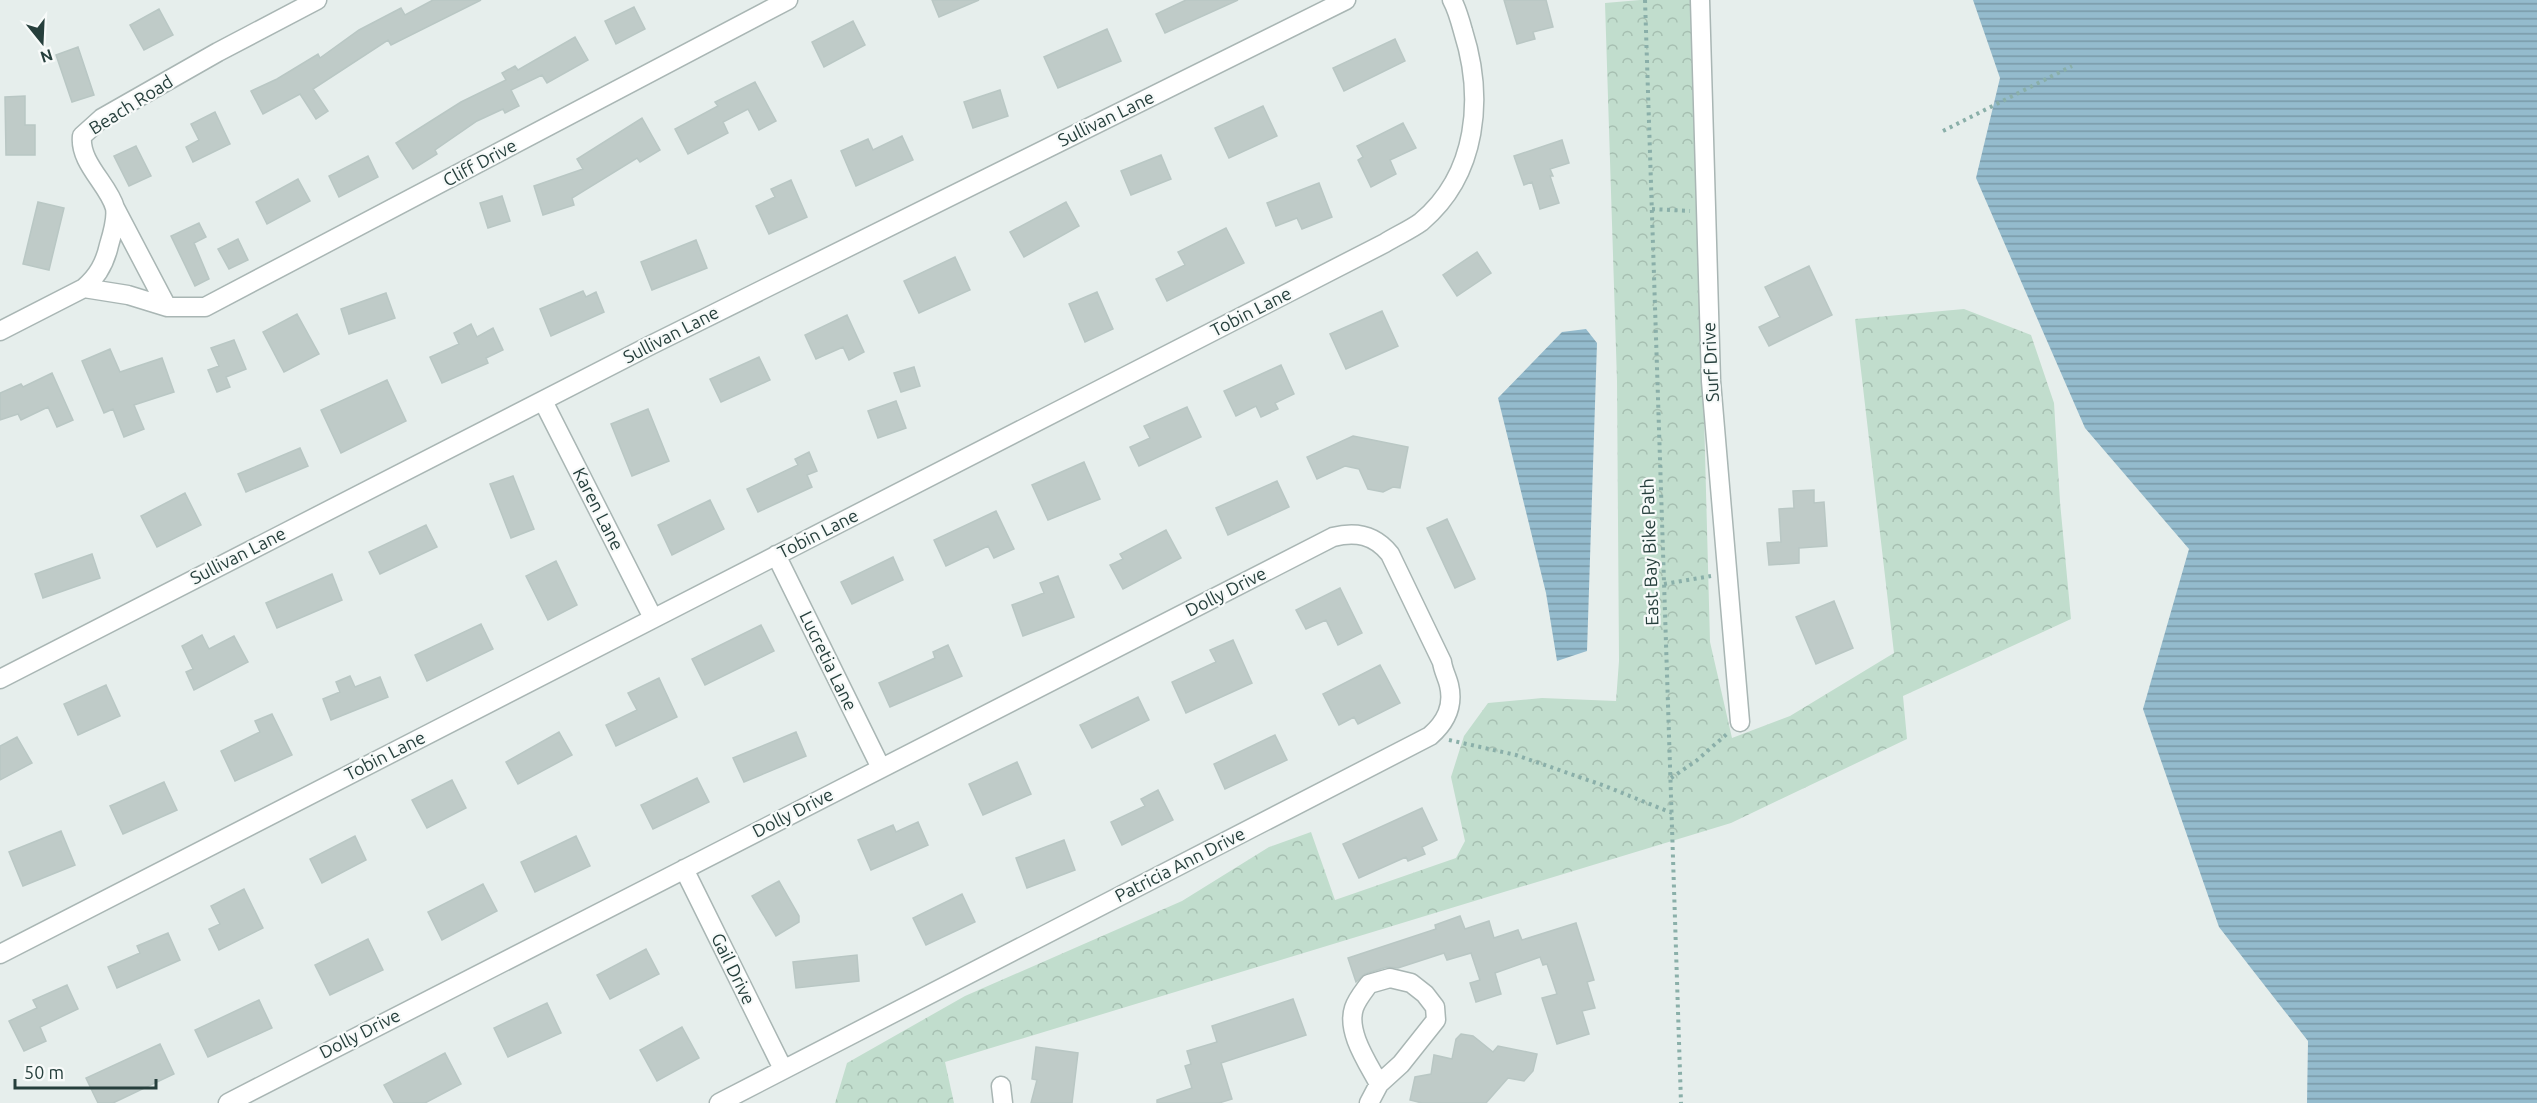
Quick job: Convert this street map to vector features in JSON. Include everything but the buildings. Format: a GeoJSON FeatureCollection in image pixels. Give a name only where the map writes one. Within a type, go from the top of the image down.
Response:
{"type":"FeatureCollection","features":[{"type":"Feature","properties":{"kind":"street","name":"Beach Road"},"geometry":{"type":"LineString","coordinates":[[115,208],[88,161],[82,136],[102,118],[218,52],[317,0]]}},
{"type":"Feature","properties":{"kind":"street","name":"Cliff Drive"},"geometry":{"type":"LineString","coordinates":[[84,288],[128,295],[167,307],[196,308],[223,299],[252,281],[788,0]]}},
{"type":"Feature","properties":{"kind":"street","name":"Sullivan Lane"},"geometry":{"type":"LineString","coordinates":[[0,679],[651,345],[1346,0]]}},
{"type":"Feature","properties":{"kind":"street","name":"Tobin Lane"},"geometry":{"type":"LineString","coordinates":[[0,954],[1374,249],[1421,221],[1453,185],[1465,158],[1474,122],[1475,103],[1471,60],[1452,0]]}},
{"type":"Feature","properties":{"kind":"street","name":"Surf Drive"},"geometry":{"type":"LineString","coordinates":[[1700,0],[1711,381],[1740,722]]}},
{"type":"Feature","properties":{"kind":"street"},"geometry":{"type":"LineString","coordinates":[[0,331],[84,288],[96,278],[107,256],[115,208]]}},
{"type":"Feature","properties":{"kind":"street"},"geometry":{"type":"LineString","coordinates":[[115,208],[167,307]]}},
{"type":"Feature","properties":{"kind":"street","name":"Karen Lane"},"geometry":{"type":"LineString","coordinates":[[543,401],[653,618]]}},
{"type":"Feature","properties":{"kind":"street","name":"Dolly Drive"},"geometry":{"type":"LineString","coordinates":[[228,1103],[1334,537],[1347,533],[1361,534]]}},
{"type":"Feature","properties":{"kind":"street","name":"Patricia Ann Drive"},"geometry":{"type":"LineString","coordinates":[[719,1103],[1430,736],[1446,720],[1450,705],[1449,683],[1442,662],[1390,554],[1384,546],[1361,534]]}},
{"type":"Feature","properties":{"kind":"street","name":"Lucretia Lane"},"geometry":{"type":"LineString","coordinates":[[776,555],[881,768]]}},
{"type":"Feature","properties":{"kind":"street","name":"Gail Drive"},"geometry":{"type":"LineString","coordinates":[[684,869],[783,1069]]}},
{"type":"Feature","properties":{"kind":"street"},"geometry":{"type":"LineString","coordinates":[[1369,1103],[1379,1084],[1401,1064],[1436,1020],[1435,1007],[1425,994],[1411,983],[1390,978],[1370,984],[1353,1009],[1353,1026],[1359,1046],[1379,1084]]}},
{"type":"Feature","properties":{"kind":"path","name":"East Bay Bike Path"},"geometry":{"type":"LineString","coordinates":[[1645,0],[1681,1103]]}},
{"type":"Feature","properties":{"kind":"path"},"geometry":{"type":"LineString","coordinates":[[1943,131],[2072,66]]}},
{"type":"Feature","properties":{"kind":"path"},"geometry":{"type":"LineString","coordinates":[[1652,208],[1706,212]]}},
{"type":"Feature","properties":{"kind":"path"},"geometry":{"type":"LineString","coordinates":[[1665,584],[1727,573]]}},
{"type":"Feature","properties":{"kind":"path"},"geometry":{"type":"LineString","coordinates":[[1671,778],[1696,761],[1740,722]]}},
{"type":"Feature","properties":{"kind":"path"},"geometry":{"type":"LineString","coordinates":[[1430,736],[1516,754],[1672,813]]}},
{"type":"Feature","properties":{"kind":"green space"},"geometry":{"type":"Polygon","coordinates":[[[1640,0],[1693,0],[1710,642],[1732,738],[1790,716],[1894,653],[1855,319],[1964,309],[2031,335],[2054,403],[2071,619],[1903,696],[1907,739],[1731,823],[945,1062],[954,1103],[835,1103],[847,1063],[965,996],[1182,901],[1269,847],[1311,832],[1335,900],[1456,858],[1465,841],[1451,777],[1464,736],[1488,703],[1542,698],[1616,701],[1619,661],[1617,381],[1605,3],[1640,0]]]}},
{"type":"Feature","properties":{"kind":"water"},"geometry":{"type":"Polygon","coordinates":[[[1973,0],[2537,0],[2537,1103],[2307,1103],[2308,1041],[2219,927],[2143,709],[2189,549],[2085,428],[1976,178],[2000,78],[1973,0]]]}},
{"type":"Feature","properties":{"kind":"water"},"geometry":{"type":"Polygon","coordinates":[[[1586,329],[1597,343],[1587,651],[1557,661],[1546,593],[1498,398],[1562,332],[1586,329]]]}}]}
